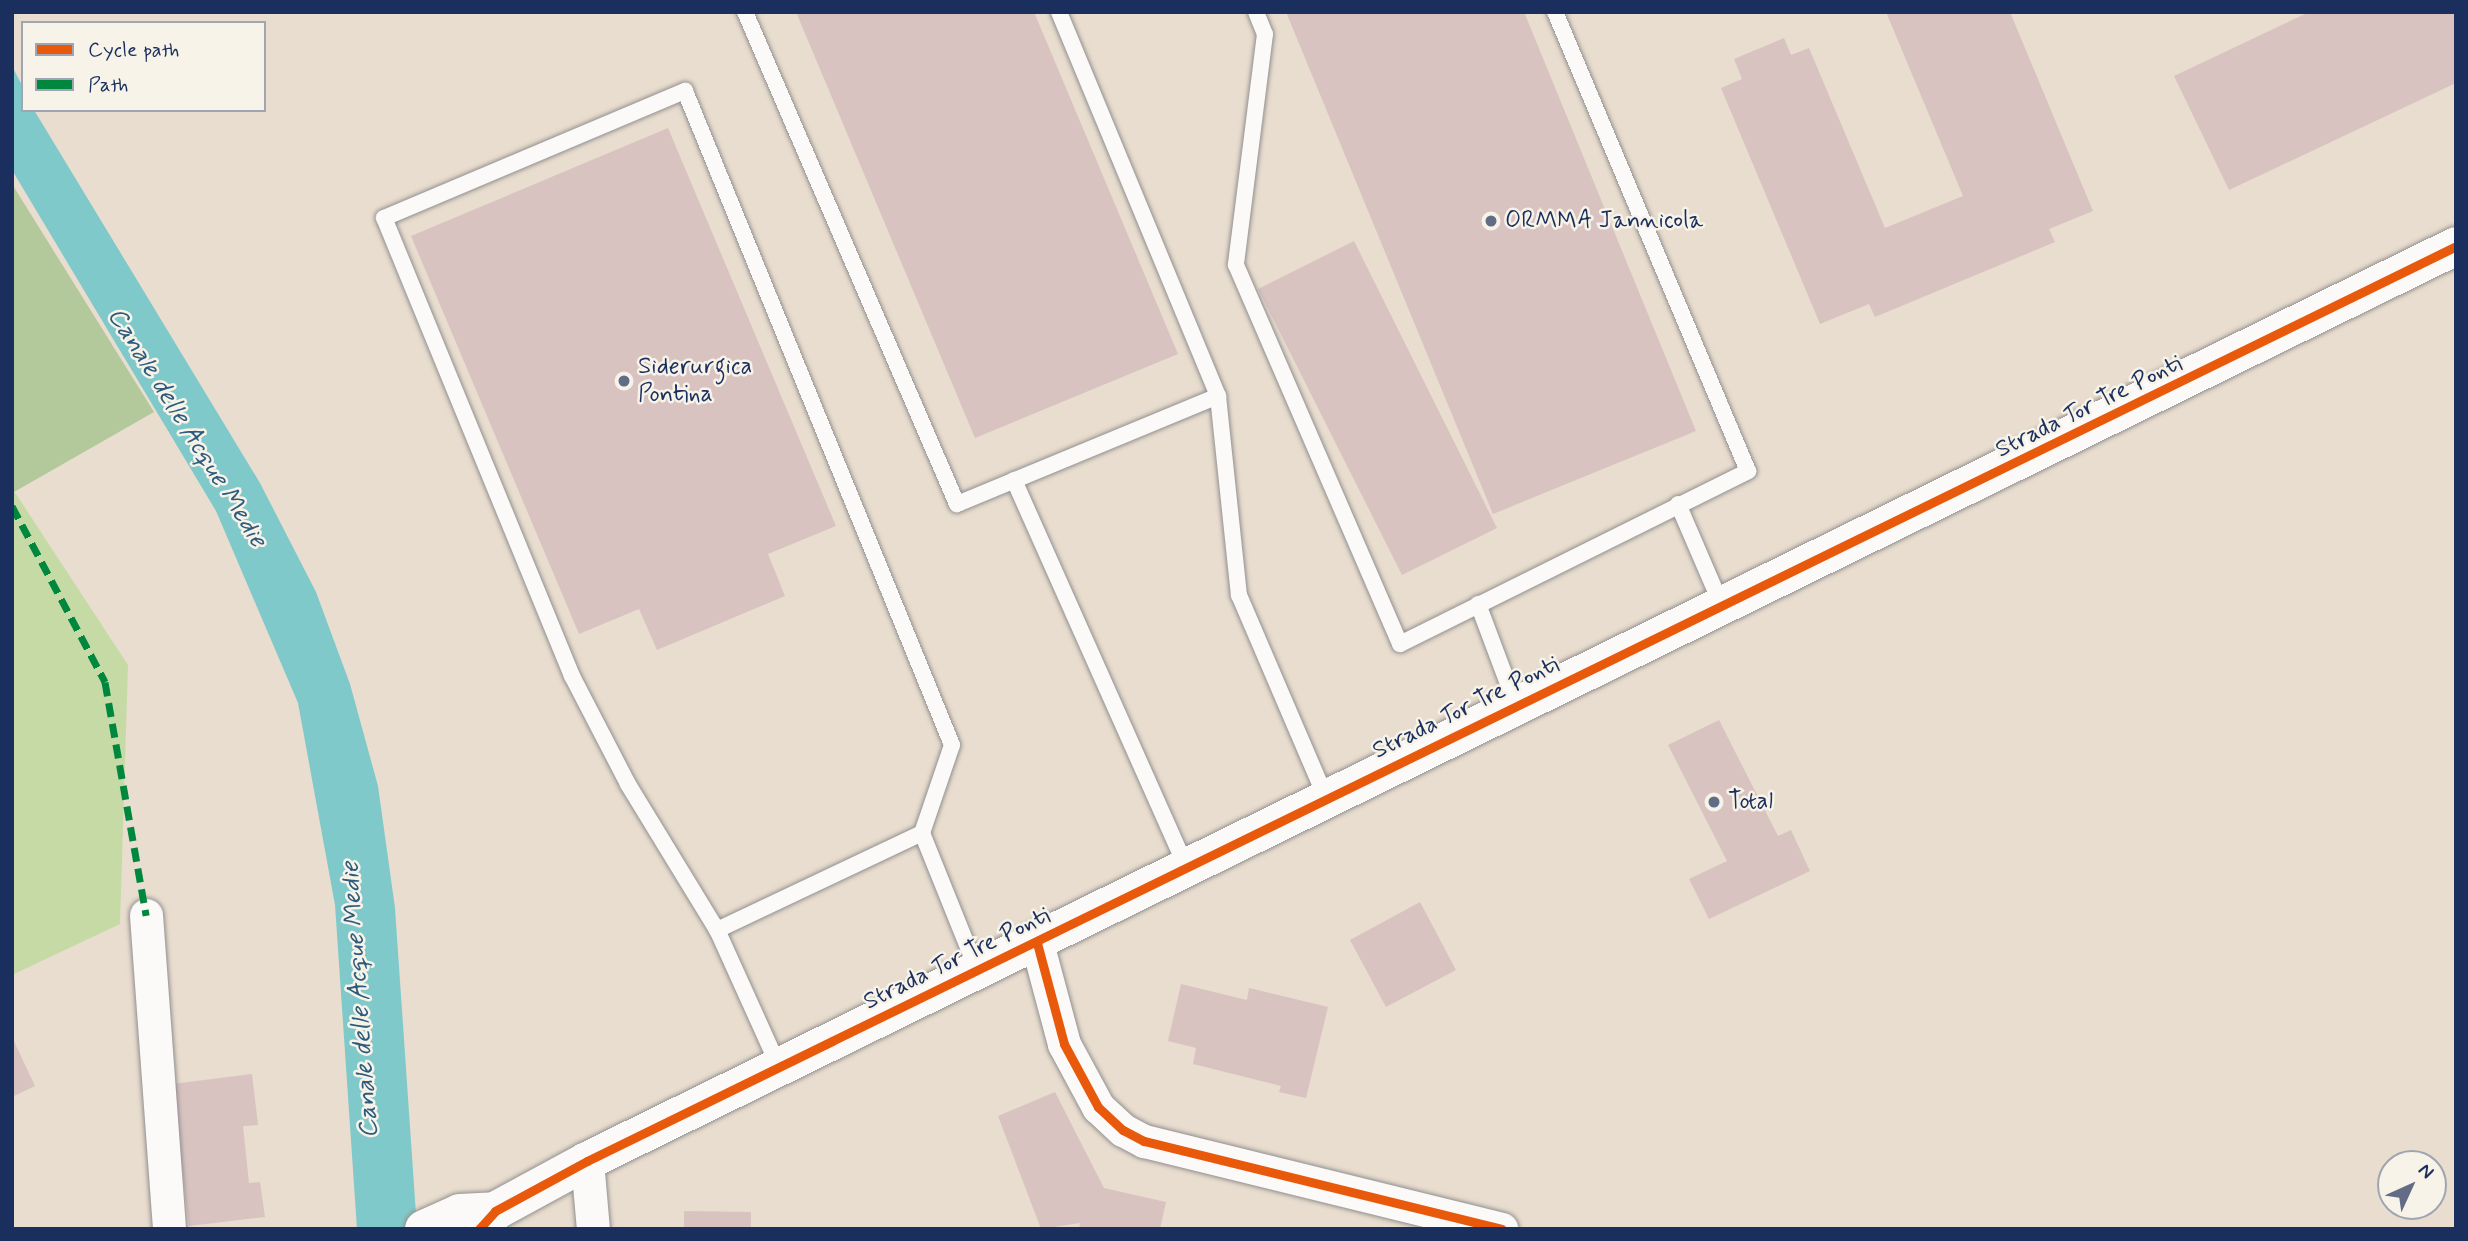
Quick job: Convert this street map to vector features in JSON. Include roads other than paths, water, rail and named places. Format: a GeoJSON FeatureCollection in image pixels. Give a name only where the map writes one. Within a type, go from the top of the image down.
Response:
{"type":"FeatureCollection","features":[{"type":"Feature","properties":{"kind":"street","name":"Strada Tor Tre Ponti"},"geometry":{"type":"LineString","coordinates":[[461,1221],[1037,943],[1326,798],[2456,246]]}},
{"type":"Feature","properties":{"kind":"street"},"geometry":{"type":"LineString","coordinates":[[146,915],[169,1229]]}},
{"type":"Feature","properties":{"kind":"street"},"geometry":{"type":"LineString","coordinates":[[1037,943],[1064,1044],[1098,1107],[1123,1130],[1144,1141],[1501,1229]]}},
{"type":"Feature","properties":{"kind":"street"},"geometry":{"type":"LineString","coordinates":[[587,1161],[593,1229]]}},
{"type":"Feature","properties":{"kind":"lane"},"geometry":{"type":"LineString","coordinates":[[745,12],[957,505],[1218,396]]}},
{"type":"Feature","properties":{"kind":"lane"},"geometry":{"type":"LineString","coordinates":[[1059,12],[1218,396],[1239,595],[1326,798]]}},
{"type":"Feature","properties":{"kind":"lane"},"geometry":{"type":"LineString","coordinates":[[1256,12],[1265,34],[1236,265],[1400,644],[1748,471],[1555,12]]}},
{"type":"Feature","properties":{"kind":"lane"},"geometry":{"type":"LineString","coordinates":[[779,1067],[717,930],[628,784],[572,676],[384,218],[685,91],[952,745],[922,832],[977,970]]}},
{"type":"Feature","properties":{"kind":"lane"},"geometry":{"type":"LineString","coordinates":[[1014,480],[1186,867]]}},
{"type":"Feature","properties":{"kind":"lane"},"geometry":{"type":"LineString","coordinates":[[1678,504],[1721,604]]}},
{"type":"Feature","properties":{"kind":"lane"},"geometry":{"type":"LineString","coordinates":[[1478,604],[1516,705]]}},
{"type":"Feature","properties":{"kind":"lane"},"geometry":{"type":"LineString","coordinates":[[717,930],[922,832]]}},
{"type":"Feature","properties":{"kind":"water","name":"Canale delle Acque Medie"},"geometry":{"type":"Polygon","coordinates":[[[12,66],[21,83],[21,112],[35,112],[260,483],[316,592],[350,684],[378,786],[395,908],[417,1229],[357,1229],[335,905],[298,703],[216,511],[12,170],[12,66]]]}},
{"type":"Feature","properties":{"kind":"place","name":"ORMMA Jannicola"},"geometry":{"type":"Point","coordinates":[1491,221]}},
{"type":"Feature","properties":{"kind":"place","name":"Siderurgica Pontina"},"geometry":{"type":"Point","coordinates":[624,381]}},
{"type":"Feature","properties":{"kind":"place","name":"Total"},"geometry":{"type":"Point","coordinates":[1714,802]}}]}
